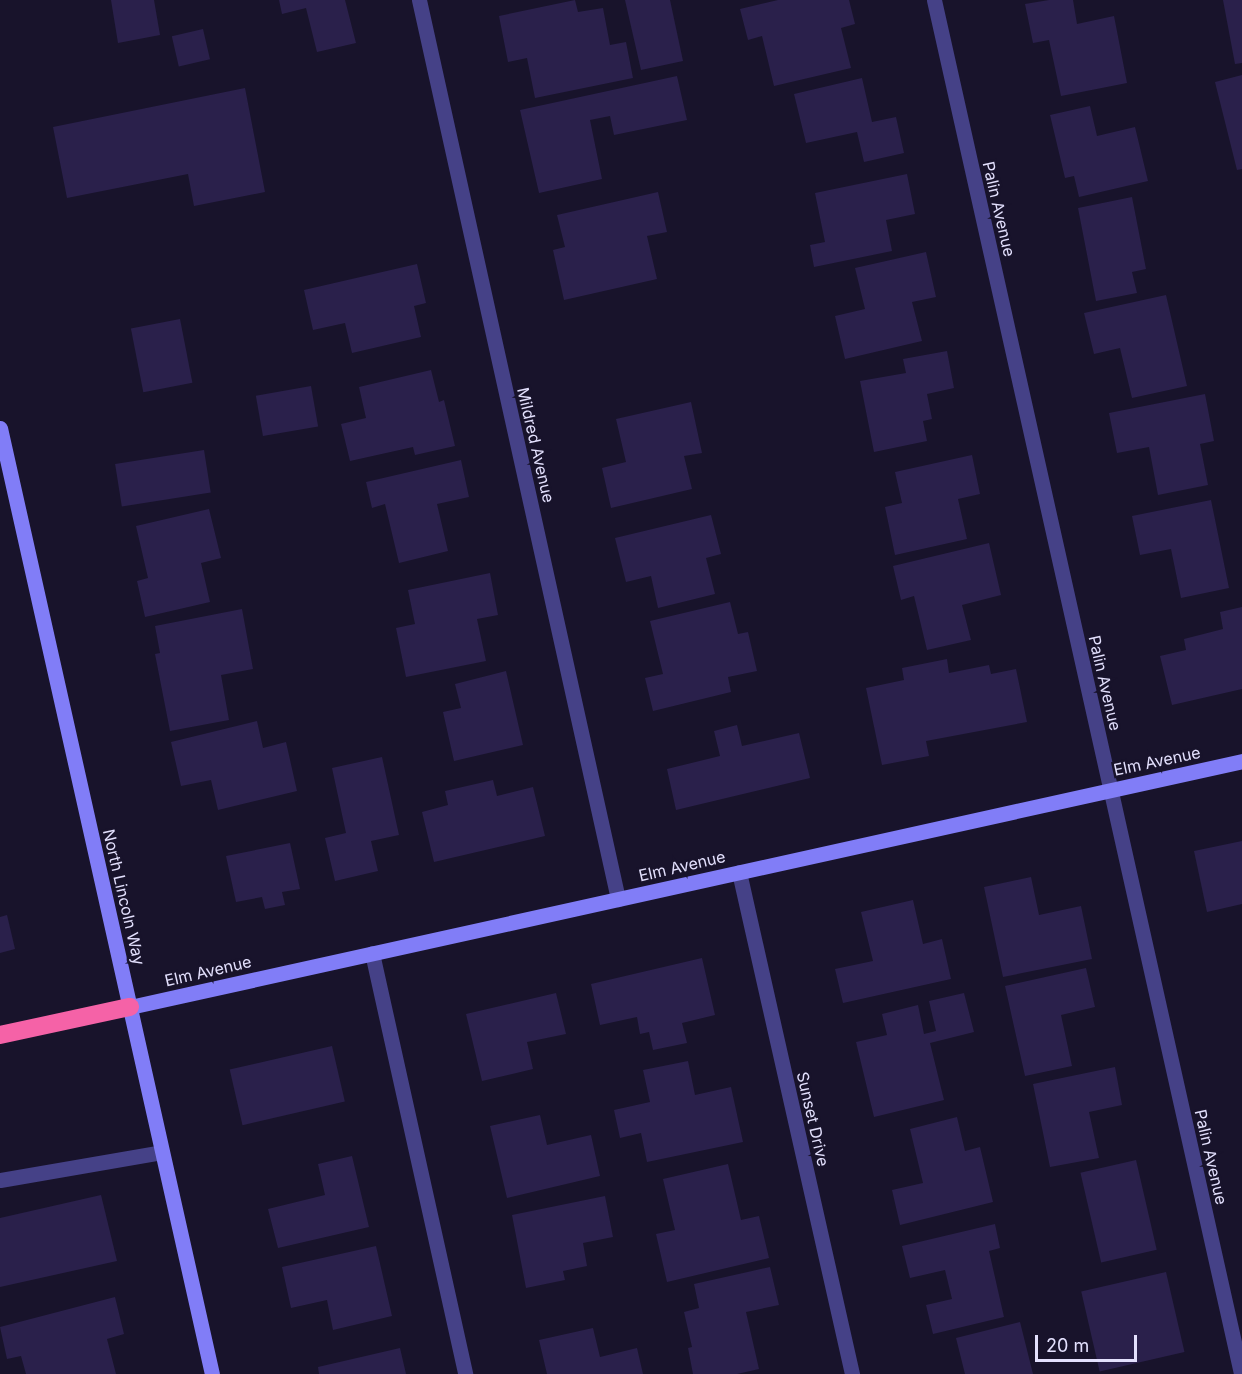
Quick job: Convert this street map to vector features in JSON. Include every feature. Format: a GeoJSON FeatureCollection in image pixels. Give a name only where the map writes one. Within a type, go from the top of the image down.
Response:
{"type":"FeatureCollection","features":[{"type":"Feature","properties":{"kind":"highway"},"geometry":{"type":"LineString","coordinates":[[0,1035],[130,1007]]}},
{"type":"Feature","properties":{"kind":"street","name":"Mildred Avenue"},"geometry":{"type":"LineString","coordinates":[[419,0],[618,899]]}},
{"type":"Feature","properties":{"kind":"street","name":"Palin Avenue"},"geometry":{"type":"LineString","coordinates":[[934,0],[1241,1374]]}},
{"type":"Feature","properties":{"kind":"street","name":"North Lincoln Way"},"geometry":{"type":"LineString","coordinates":[[0,428],[212,1374]]}},
{"type":"Feature","properties":{"kind":"street","name":"Elm Avenue"},"geometry":{"type":"LineString","coordinates":[[130,1007],[1242,761]]}},
{"type":"Feature","properties":{"kind":"street","name":"Sunset Drive"},"geometry":{"type":"LineString","coordinates":[[739,872],[852,1374]]}},
{"type":"Feature","properties":{"kind":"street"},"geometry":{"type":"LineString","coordinates":[[372,953],[465,1374]]}},
{"type":"Feature","properties":{"kind":"street"},"geometry":{"type":"LineString","coordinates":[[0,1180],[162,1152]]}},
{"type":"Feature","properties":{"kind":"building"},"geometry":{"type":"Polygon","coordinates":[[[111,0],[154,0],[160,35],[118,43],[111,0]]]}},
{"type":"Feature","properties":{"kind":"building"},"geometry":{"type":"Polygon","coordinates":[[[279,0],[345,0],[356,43],[317,52],[306,8],[282,14],[279,0]]]}},
{"type":"Feature","properties":{"kind":"building"},"geometry":{"type":"Polygon","coordinates":[[[575,0],[578,12],[603,8],[610,45],[626,42],[633,78],[535,98],[527,58],[508,62],[499,16],[575,0]]]}},
{"type":"Feature","properties":{"kind":"building"},"geometry":{"type":"Polygon","coordinates":[[[625,0],[670,0],[683,61],[641,70],[625,0]]]}},
{"type":"Feature","properties":{"kind":"building"},"geometry":{"type":"Polygon","coordinates":[[[778,0],[849,0],[855,24],[841,28],[851,68],[774,86],[762,36],[748,40],[740,9],[778,0]]]}},
{"type":"Feature","properties":{"kind":"building"},"geometry":{"type":"Polygon","coordinates":[[[1049,0],[1073,0],[1077,24],[1114,16],[1127,83],[1061,96],[1049,40],[1033,43],[1025,4],[1049,0]]]}},
{"type":"Feature","properties":{"kind":"building"},"geometry":{"type":"Polygon","coordinates":[[[1223,0],[1242,0],[1242,63],[1235,64],[1223,0]]]}},
{"type":"Feature","properties":{"kind":"building"},"geometry":{"type":"Polygon","coordinates":[[[203,29],[210,59],[179,66],[172,36],[203,29]]]}},
{"type":"Feature","properties":{"kind":"building"},"geometry":{"type":"Polygon","coordinates":[[[1242,75],[1242,169],[1237,170],[1215,82],[1242,75]]]}},
{"type":"Feature","properties":{"kind":"building"},"geometry":{"type":"Polygon","coordinates":[[[677,76],[687,120],[614,135],[610,116],[590,120],[602,179],[539,193],[520,110],[677,76]]]}},
{"type":"Feature","properties":{"kind":"building"},"geometry":{"type":"Polygon","coordinates":[[[862,78],[872,122],[896,117],[904,153],[864,162],[857,132],[806,143],[794,94],[862,78]]]}},
{"type":"Feature","properties":{"kind":"building"},"geometry":{"type":"Polygon","coordinates":[[[245,88],[265,192],[194,206],[188,174],[67,198],[53,127],[245,88]]]}},
{"type":"Feature","properties":{"kind":"building"},"geometry":{"type":"Polygon","coordinates":[[[1090,106],[1097,136],[1135,127],[1148,181],[1079,197],[1074,176],[1065,178],[1050,115],[1090,106]]]}},
{"type":"Feature","properties":{"kind":"building"},"geometry":{"type":"Polygon","coordinates":[[[907,174],[915,214],[886,220],[892,251],[814,267],[810,245],[825,242],[815,193],[907,174]]]}},
{"type":"Feature","properties":{"kind":"building"},"geometry":{"type":"Polygon","coordinates":[[[658,192],[667,232],[647,236],[657,279],[564,300],[553,250],[565,247],[557,215],[658,192]]]}},
{"type":"Feature","properties":{"kind":"building"},"geometry":{"type":"Polygon","coordinates":[[[1132,197],[1146,269],[1132,272],[1137,293],[1096,301],[1078,208],[1132,197]]]}},
{"type":"Feature","properties":{"kind":"building"},"geometry":{"type":"Polygon","coordinates":[[[926,252],[936,297],[912,302],[922,341],[845,359],[835,316],[865,309],[855,268],[926,252]]]}},
{"type":"Feature","properties":{"kind":"building"},"geometry":{"type":"Polygon","coordinates":[[[417,264],[426,303],[414,306],[421,337],[352,353],[345,323],[313,330],[304,290],[417,264]]]}},
{"type":"Feature","properties":{"kind":"building"},"geometry":{"type":"Polygon","coordinates":[[[1166,295],[1187,386],[1132,398],[1120,348],[1094,354],[1084,313],[1166,295]]]}},
{"type":"Feature","properties":{"kind":"building"},"geometry":{"type":"Polygon","coordinates":[[[180,319],[192,383],[143,392],[131,329],[180,319]]]}},
{"type":"Feature","properties":{"kind":"building"},"geometry":{"type":"Polygon","coordinates":[[[947,351],[954,388],[927,394],[932,419],[923,421],[927,441],[874,452],[860,381],[906,373],[903,359],[947,351]]]}},
{"type":"Feature","properties":{"kind":"building"},"geometry":{"type":"Polygon","coordinates":[[[431,370],[439,402],[444,400],[455,446],[415,455],[413,447],[350,461],[341,424],[366,418],[359,387],[431,370]]]}},
{"type":"Feature","properties":{"kind":"building"},"geometry":{"type":"Polygon","coordinates":[[[311,386],[318,426],[263,436],[256,396],[311,386]]]}},
{"type":"Feature","properties":{"kind":"building"},"geometry":{"type":"Polygon","coordinates":[[[1205,394],[1214,441],[1200,444],[1208,485],[1158,495],[1149,447],[1117,453],[1109,413],[1205,394]]]}},
{"type":"Feature","properties":{"kind":"building"},"geometry":{"type":"Polygon","coordinates":[[[691,402],[702,453],[684,456],[692,489],[611,508],[602,468],[626,462],[616,419],[691,402]]]}},
{"type":"Feature","properties":{"kind":"building"},"geometry":{"type":"Polygon","coordinates":[[[204,450],[211,492],[122,507],[115,464],[204,450]]]}},
{"type":"Feature","properties":{"kind":"building"},"geometry":{"type":"Polygon","coordinates":[[[972,455],[980,494],[958,499],[967,539],[895,555],[885,507],[902,503],[895,472],[972,455]]]}},
{"type":"Feature","properties":{"kind":"building"},"geometry":{"type":"Polygon","coordinates":[[[461,460],[469,497],[437,504],[448,551],[399,563],[385,504],[372,508],[366,482],[461,460]]]}},
{"type":"Feature","properties":{"kind":"building"},"geometry":{"type":"Polygon","coordinates":[[[1211,500],[1229,588],[1181,598],[1171,549],[1140,555],[1132,516],[1211,500]]]}},
{"type":"Feature","properties":{"kind":"building"},"geometry":{"type":"Polygon","coordinates":[[[209,509],[221,558],[201,563],[210,602],[145,617],[137,581],[148,578],[136,526],[209,509]]]}},
{"type":"Feature","properties":{"kind":"building"},"geometry":{"type":"Polygon","coordinates":[[[711,515],[721,554],[706,558],[715,594],[658,608],[651,576],[626,582],[615,538],[711,515]]]}},
{"type":"Feature","properties":{"kind":"building"},"geometry":{"type":"Polygon","coordinates":[[[989,543],[1001,595],[962,605],[971,640],[927,650],[914,596],[901,600],[893,566],[989,543]]]}},
{"type":"Feature","properties":{"kind":"building"},"geometry":{"type":"Polygon","coordinates":[[[490,573],[498,615],[477,619],[486,661],[406,677],[396,628],[415,624],[408,590],[490,573]]]}},
{"type":"Feature","properties":{"kind":"building"},"geometry":{"type":"Polygon","coordinates":[[[730,602],[738,634],[748,632],[757,671],[728,677],[731,692],[653,711],[645,678],[663,674],[650,621],[730,602]]]}},
{"type":"Feature","properties":{"kind":"building"},"geometry":{"type":"Polygon","coordinates":[[[1242,607],[1242,689],[1172,705],[1160,656],[1186,650],[1184,639],[1223,629],[1220,612],[1242,607]]]}},
{"type":"Feature","properties":{"kind":"building"},"geometry":{"type":"Polygon","coordinates":[[[242,609],[253,669],[221,675],[229,720],[170,731],[155,654],[160,653],[155,626],[242,609]]]}},
{"type":"Feature","properties":{"kind":"building"},"geometry":{"type":"Polygon","coordinates":[[[947,659],[949,673],[989,665],[991,674],[1016,669],[1027,722],[926,741],[929,756],[882,765],[866,688],[904,680],[902,668],[947,659]]]}},
{"type":"Feature","properties":{"kind":"building"},"geometry":{"type":"Polygon","coordinates":[[[506,671],[523,745],[454,761],[443,712],[461,708],[455,684],[506,671]]]}},
{"type":"Feature","properties":{"kind":"building"},"geometry":{"type":"Polygon","coordinates":[[[257,721],[263,748],[286,742],[297,791],[218,810],[211,780],[181,786],[171,742],[257,721]]]}},
{"type":"Feature","properties":{"kind":"building"},"geometry":{"type":"Polygon","coordinates":[[[737,725],[742,746],[799,733],[810,778],[676,810],[667,769],[720,756],[714,731],[737,725]]]}},
{"type":"Feature","properties":{"kind":"building"},"geometry":{"type":"Polygon","coordinates":[[[382,757],[399,835],[371,841],[378,871],[335,881],[325,838],[346,833],[332,768],[382,757]]]}},
{"type":"Feature","properties":{"kind":"building"},"geometry":{"type":"Polygon","coordinates":[[[493,780],[497,796],[533,787],[545,836],[434,862],[422,812],[448,805],[445,791],[493,780]]]}},
{"type":"Feature","properties":{"kind":"building"},"geometry":{"type":"Polygon","coordinates":[[[1242,841],[1242,904],[1207,912],[1194,851],[1242,841]]]}},
{"type":"Feature","properties":{"kind":"building"},"geometry":{"type":"Polygon","coordinates":[[[290,843],[300,889],[282,892],[285,905],[265,909],[262,897],[236,902],[226,856],[290,843]]]}},
{"type":"Feature","properties":{"kind":"building"},"geometry":{"type":"Polygon","coordinates":[[[1031,877],[1039,915],[1081,906],[1092,959],[1003,977],[984,887],[1031,877]]]}},
{"type":"Feature","properties":{"kind":"building"},"geometry":{"type":"Polygon","coordinates":[[[913,900],[923,944],[942,939],[951,979],[843,1003],[835,969],[873,961],[861,912],[913,900]]]}},
{"type":"Feature","properties":{"kind":"building"},"geometry":{"type":"Polygon","coordinates":[[[7,915],[15,949],[0,953],[0,917],[7,915]]]}},
{"type":"Feature","properties":{"kind":"building"},"geometry":{"type":"Polygon","coordinates":[[[702,958],[715,1015],[682,1023],[687,1043],[653,1050],[649,1032],[640,1034],[637,1017],[600,1025],[591,984],[702,958]]]}},
{"type":"Feature","properties":{"kind":"building"},"geometry":{"type":"Polygon","coordinates":[[[1086,968],[1095,1007],[1061,1015],[1072,1066],[1025,1076],[1005,986],[1086,968]]]}},
{"type":"Feature","properties":{"kind":"building"},"geometry":{"type":"Polygon","coordinates":[[[556,993],[566,1034],[527,1042],[533,1069],[482,1081],[466,1014],[556,993]]]}},
{"type":"Feature","properties":{"kind":"building"},"geometry":{"type":"Polygon","coordinates":[[[964,993],[974,1032],[930,1043],[944,1100],[874,1117],[856,1042],[887,1035],[882,1014],[918,1005],[924,1034],[936,1031],[929,1001],[964,993]]]}},
{"type":"Feature","properties":{"kind":"building"},"geometry":{"type":"Polygon","coordinates":[[[332,1046],[345,1102],[243,1125],[230,1070],[332,1046]]]}},
{"type":"Feature","properties":{"kind":"building"},"geometry":{"type":"Polygon","coordinates":[[[688,1061],[695,1095],[731,1087],[743,1142],[647,1162],[641,1133],[620,1138],[614,1110],[650,1102],[643,1070],[688,1061]]]}},
{"type":"Feature","properties":{"kind":"building"},"geometry":{"type":"Polygon","coordinates":[[[1115,1067],[1122,1105],[1089,1112],[1099,1158],[1050,1167],[1033,1084],[1115,1067]]]}},
{"type":"Feature","properties":{"kind":"building"},"geometry":{"type":"Polygon","coordinates":[[[540,1115],[547,1145],[591,1135],[600,1176],[507,1198],[490,1126],[540,1115]]]}},
{"type":"Feature","properties":{"kind":"building"},"geometry":{"type":"Polygon","coordinates":[[[957,1117],[965,1151],[980,1147],[993,1202],[900,1225],[892,1190],[923,1183],[910,1129],[957,1117]]]}},
{"type":"Feature","properties":{"kind":"building"},"geometry":{"type":"Polygon","coordinates":[[[352,1156],[369,1227],[278,1248],[268,1209],[325,1195],[318,1164],[352,1156]]]}},
{"type":"Feature","properties":{"kind":"building"},"geometry":{"type":"Polygon","coordinates":[[[1136,1160],[1157,1250],[1101,1262],[1080,1173],[1136,1160]]]}},
{"type":"Feature","properties":{"kind":"building"},"geometry":{"type":"Polygon","coordinates":[[[728,1164],[741,1220],[759,1216],[769,1258],[667,1282],[656,1234],[675,1230],[663,1179],[728,1164]]]}},
{"type":"Feature","properties":{"kind":"building"},"geometry":{"type":"Polygon","coordinates":[[[101,1195],[117,1261],[0,1287],[0,1218],[101,1195]]]}},
{"type":"Feature","properties":{"kind":"building"},"geometry":{"type":"Polygon","coordinates":[[[605,1196],[613,1237],[583,1243],[587,1266],[563,1271],[565,1280],[526,1288],[512,1215],[605,1196]]]}},
{"type":"Feature","properties":{"kind":"building"},"geometry":{"type":"Polygon","coordinates":[[[995,1224],[1000,1248],[989,1251],[1004,1317],[933,1334],[926,1305],[952,1299],[945,1270],[910,1278],[902,1246],[995,1224]]]}},
{"type":"Feature","properties":{"kind":"building"},"geometry":{"type":"Polygon","coordinates":[[[376,1246],[392,1316],[333,1330],[327,1300],[291,1308],[282,1267],[376,1246]]]}},
{"type":"Feature","properties":{"kind":"building"},"geometry":{"type":"Polygon","coordinates":[[[770,1267],[779,1305],[746,1312],[759,1369],[737,1374],[693,1374],[688,1348],[692,1347],[684,1312],[699,1308],[694,1284],[770,1267]]]}},
{"type":"Feature","properties":{"kind":"building"},"geometry":{"type":"Polygon","coordinates":[[[1166,1272],[1184,1352],[1100,1371],[1081,1292],[1166,1272]]]}},
{"type":"Feature","properties":{"kind":"building"},"geometry":{"type":"Polygon","coordinates":[[[115,1297],[124,1334],[107,1339],[116,1374],[26,1374],[21,1356],[7,1359],[0,1327],[115,1297]]]}},
{"type":"Feature","properties":{"kind":"building"},"geometry":{"type":"Polygon","coordinates":[[[1020,1322],[1033,1374],[965,1374],[956,1338],[1020,1322]]]}},
{"type":"Feature","properties":{"kind":"building"},"geometry":{"type":"Polygon","coordinates":[[[593,1328],[600,1357],[637,1348],[643,1374],[547,1374],[539,1340],[593,1328]]]}},
{"type":"Feature","properties":{"kind":"building"},"geometry":{"type":"Polygon","coordinates":[[[400,1348],[406,1374],[319,1374],[318,1367],[400,1348]]]}}]}
